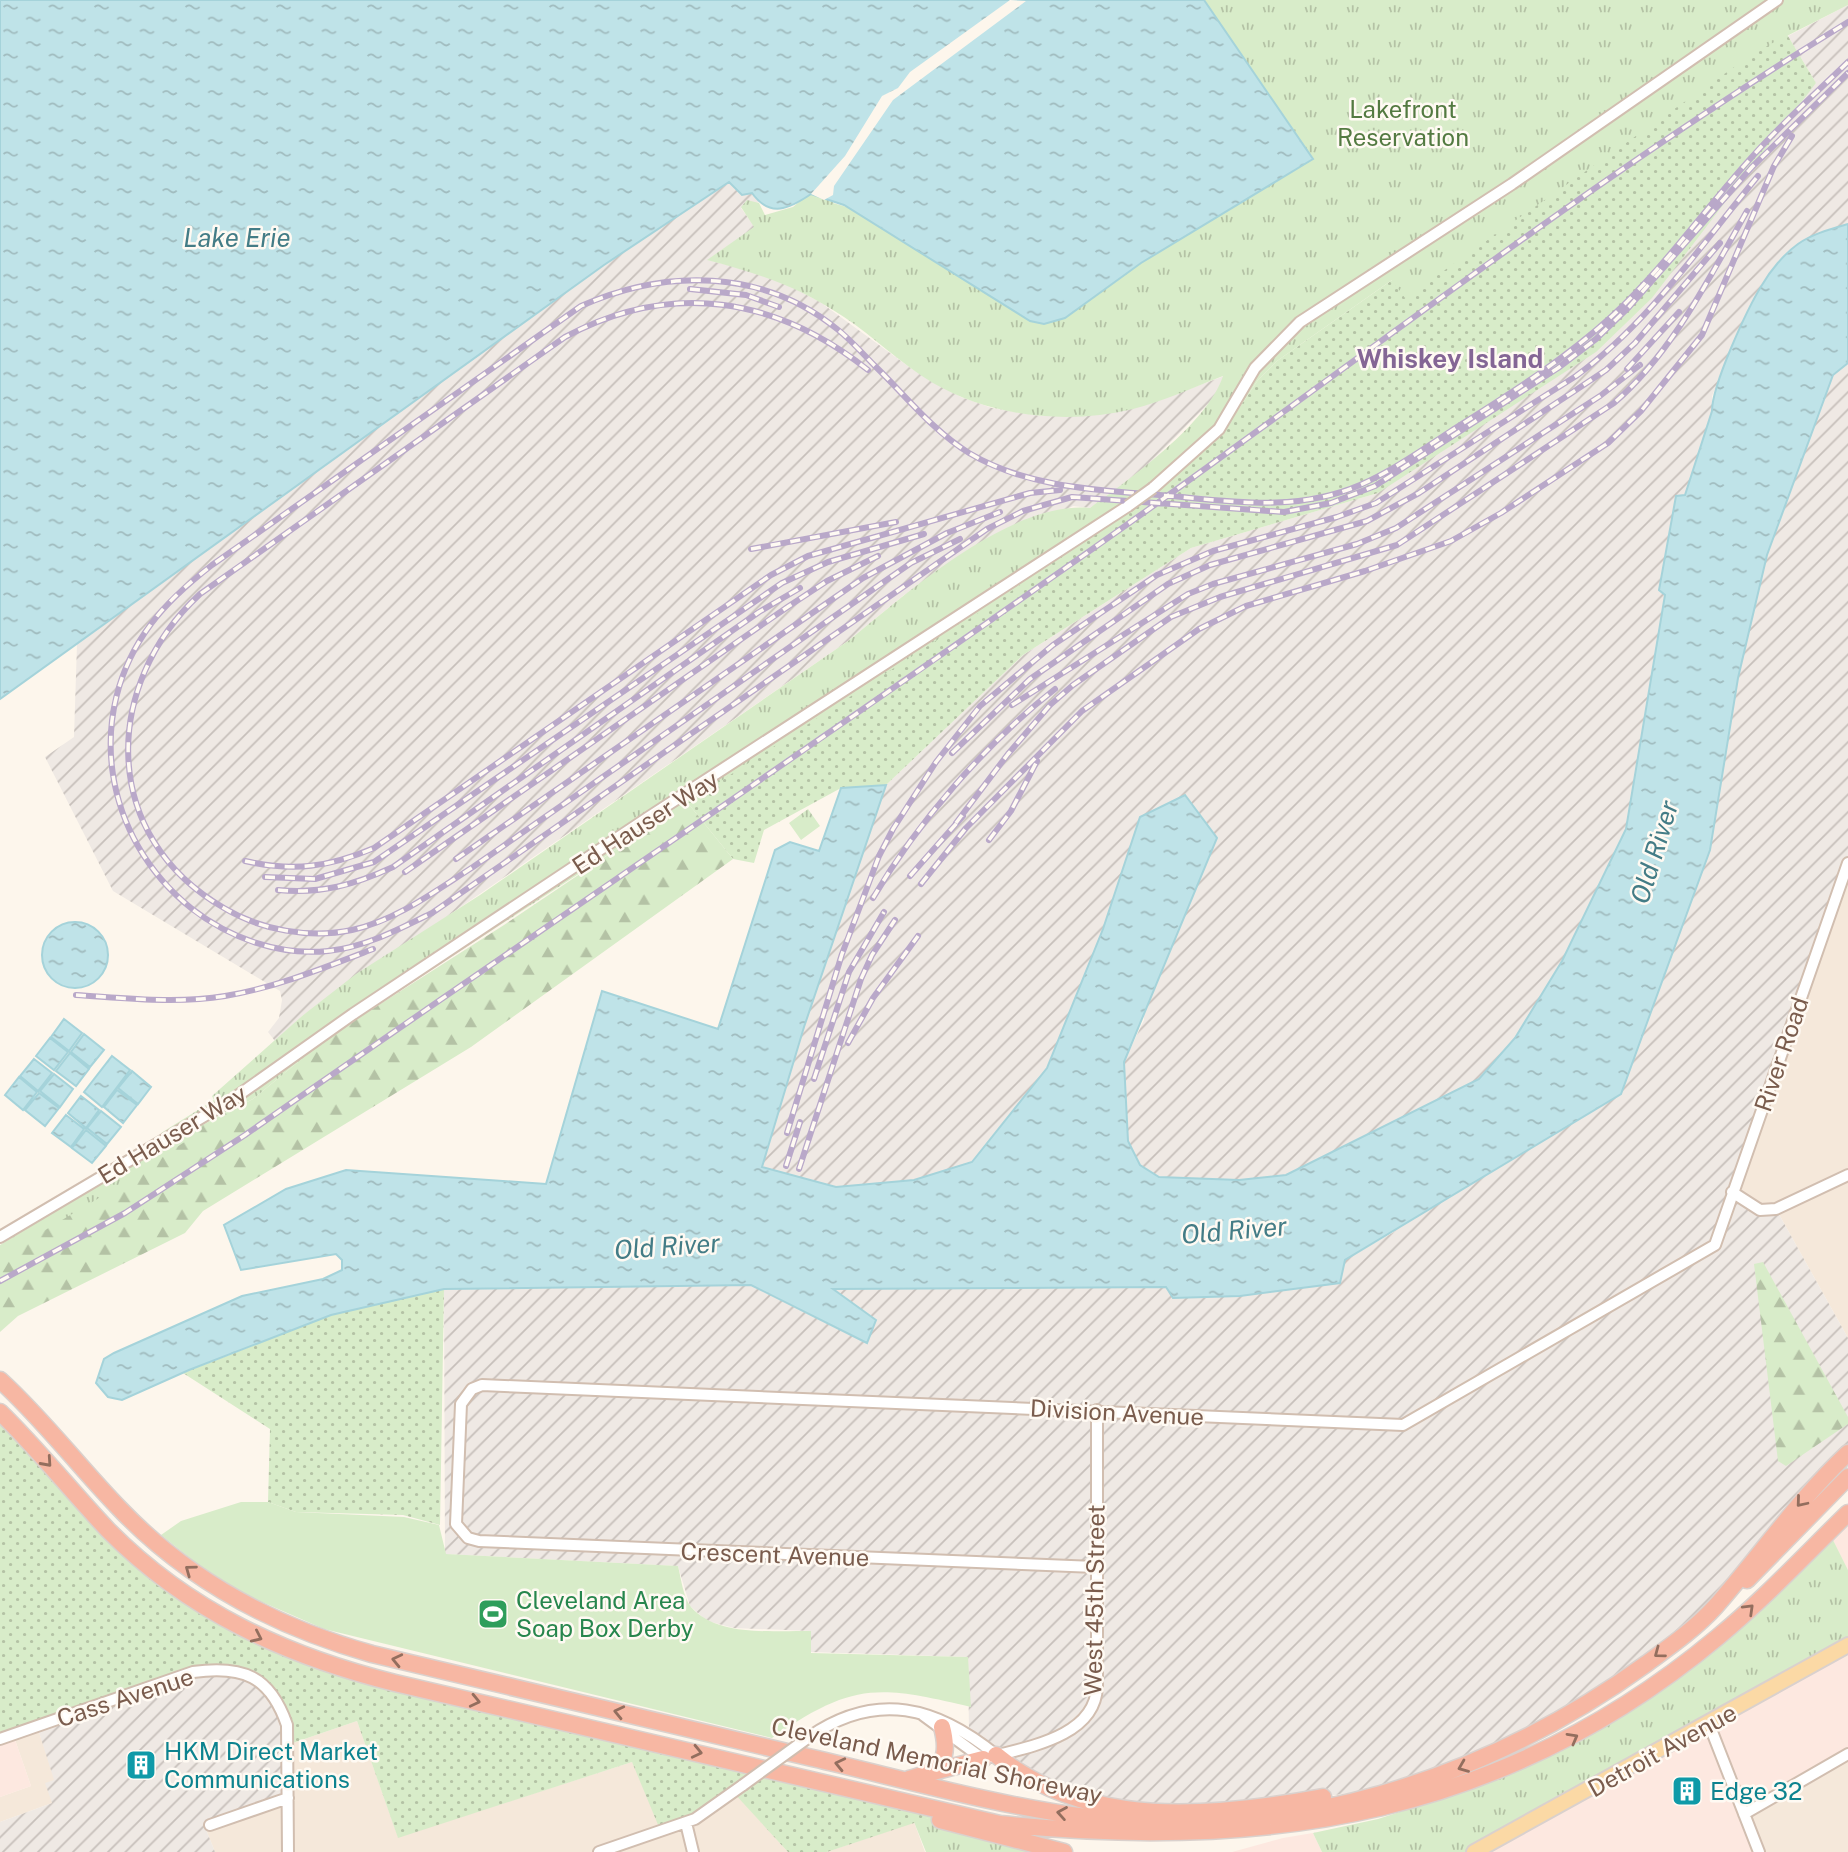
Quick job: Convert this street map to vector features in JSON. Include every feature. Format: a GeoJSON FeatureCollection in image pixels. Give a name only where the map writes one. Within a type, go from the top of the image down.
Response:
{"type":"FeatureCollection","features":[{"type":"Feature","properties":{"kind":"highway","name":"Cleveland Memorial Shoreway"},"geometry":{"type":"LineString","coordinates":[[0,1380],[124,1514],[158,1545],[218,1589],[283,1624],[372,1654],[907,1780],[1069,1814],[1123,1821],[1181,1823],[1292,1814],[1347,1804],[1419,1783],[1505,1748],[1571,1713],[1649,1661],[1712,1610],[1801,1502],[1848,1453]]}},
{"type":"Feature","properties":{"kind":"highway","name":"Cleveland Memorial Shoreway"},"geometry":{"type":"LineString","coordinates":[[0,1412],[102,1524],[138,1558],[201,1605],[269,1642],[320,1662],[376,1678],[872,1795],[1038,1832],[1093,1840],[1208,1845],[1277,1840],[1355,1825],[1467,1790],[1537,1758],[1587,1731],[1650,1689],[1722,1634],[1848,1513]]}},
{"type":"Feature","properties":{"kind":"highway"},"geometry":{"type":"LineString","coordinates":[[1712,1610],[1764,1566],[1848,1477]]}},
{"type":"Feature","properties":{"kind":"highway"},"geometry":{"type":"LineString","coordinates":[[1769,1589],[1805,1534],[1848,1489]]}},
{"type":"Feature","properties":{"kind":"highway"},"geometry":{"type":"LineString","coordinates":[[933,1773],[946,1750],[942,1727]]}},
{"type":"Feature","properties":{"kind":"highway"},"geometry":{"type":"LineString","coordinates":[[907,1780],[990,1757],[1062,1795],[1097,1805],[1142,1810],[1254,1808],[1419,1783]]}},
{"type":"Feature","properties":{"kind":"highway"},"geometry":{"type":"LineString","coordinates":[[872,1795],[964,1827],[1045,1845],[1064,1852]]}},
{"type":"Feature","properties":{"kind":"main road","name":"Detroit Avenue"},"geometry":{"type":"LineString","coordinates":[[1474,1852],[1848,1645]]}},
{"type":"Feature","properties":{"kind":"street","name":"Ed Hauser Way"},"geometry":{"type":"LineString","coordinates":[[0,1237],[233,1099],[353,1014],[649,817],[1128,506],[1153,488],[1219,429],[1255,368],[1300,322],[1512,184],[1777,0]]}},
{"type":"Feature","properties":{"kind":"street","name":"River Road"},"geometry":{"type":"LineString","coordinates":[[1715,1245],[1848,863]]}},
{"type":"Feature","properties":{"kind":"street"},"geometry":{"type":"LineString","coordinates":[[1732,1192],[1760,1210],[1776,1209],[1848,1175]]}},
{"type":"Feature","properties":{"kind":"street","name":"Division Avenue"},"geometry":{"type":"LineString","coordinates":[[460,1529],[456,1524],[461,1404],[472,1389],[482,1385],[1403,1425],[1715,1245]]}},
{"type":"Feature","properties":{"kind":"street","name":"West 45th Street"},"geometry":{"type":"LineString","coordinates":[[990,1757],[1066,1732],[1082,1721],[1093,1706],[1097,1687],[1097,1410]]}},
{"type":"Feature","properties":{"kind":"street","name":"Crescent Avenue"},"geometry":{"type":"LineString","coordinates":[[460,1529],[468,1538],[478,1541],[1095,1567]]}},
{"type":"Feature","properties":{"kind":"street","name":"Cass Avenue"},"geometry":{"type":"LineString","coordinates":[[0,1739],[194,1672],[219,1668],[247,1674],[269,1689],[281,1707],[287,1725],[288,1798]]}},
{"type":"Feature","properties":{"kind":"street"},"geometry":{"type":"LineString","coordinates":[[599,1852],[686,1823],[809,1737],[831,1723],[859,1712],[891,1710],[923,1715],[956,1725],[990,1757]]}},
{"type":"Feature","properties":{"kind":"street"},"geometry":{"type":"LineString","coordinates":[[923,1715],[990,1757]]}},
{"type":"Feature","properties":{"kind":"street"},"geometry":{"type":"LineString","coordinates":[[1709,1724],[1759,1852]]}},
{"type":"Feature","properties":{"kind":"street"},"geometry":{"type":"LineString","coordinates":[[1744,1814],[1848,1754]]}},
{"type":"Feature","properties":{"kind":"street"},"geometry":{"type":"LineString","coordinates":[[209,1825],[288,1798],[288,1852]]}},
{"type":"Feature","properties":{"kind":"street"},"geometry":{"type":"LineString","coordinates":[[686,1823],[692,1836],[693,1852]]}},
{"type":"Feature","properties":{"kind":"shaded area"},"geometry":{"type":"Polygon","coordinates":[[[1848,5],[1848,224],[1814,235],[1784,257],[1762,285],[1728,358],[1712,396],[1712,411],[1685,495],[1676,496],[1659,590],[1665,595],[1626,829],[1562,961],[1515,1038],[1479,1079],[1286,1175],[1239,1180],[1159,1177],[1140,1165],[1128,1141],[1124,1062],[1144,1020],[1140,817],[1103,929],[1047,1068],[972,1162],[914,1180],[835,1187],[761,1167],[804,1027],[886,785],[1023,655],[1191,548],[1378,493],[1816,83],[1788,36],[1848,5]]]}},
{"type":"Feature","properties":{"kind":"shaded area"},"geometry":{"type":"Polygon","coordinates":[[[730,182],[742,195],[752,193],[759,202],[741,208],[755,227],[708,260],[773,277],[820,302],[912,369],[961,397],[992,408],[1041,416],[1110,413],[1152,403],[1224,376],[1213,399],[1147,466],[1090,508],[1073,506],[904,595],[848,641],[302,1016],[275,1041],[268,1032],[279,1018],[282,1000],[280,991],[113,891],[45,757],[74,737],[77,644],[604,265],[730,182]]]}},
{"type":"Feature","properties":{"kind":"shaded area"},"geometry":{"type":"Polygon","coordinates":[[[1848,363],[1848,863],[1732,1192],[1744,1202],[1776,1209],[1848,1338],[1848,1453],[1712,1610],[1603,1692],[1419,1783],[1236,1809],[1073,1799],[969,1733],[968,1657],[811,1652],[811,1631],[734,1628],[707,1621],[690,1606],[678,1566],[445,1554],[444,1289],[751,1285],[866,1342],[832,1289],[1166,1287],[1173,1298],[1345,1260],[1394,1232],[1673,947],[1710,850],[1738,678],[1767,555],[1833,375],[1848,363]]]}},
{"type":"Feature","properties":{"kind":"shaded area"},"geometry":{"type":"Polygon","coordinates":[[[1848,863],[1848,1338],[1776,1209],[1760,1210],[1732,1192],[1848,863]]]}},
{"type":"Feature","properties":{"kind":"shaded area"},"geometry":{"type":"Polygon","coordinates":[[[1848,1513],[1848,1570],[1829,1532],[1848,1513]]]}},
{"type":"Feature","properties":{"kind":"shaded area"},"geometry":{"type":"Polygon","coordinates":[[[1848,1645],[1848,1754],[1745,1814],[1759,1852],[1474,1852],[1848,1645]]]}},
{"type":"Feature","properties":{"kind":"shaded area"},"geometry":{"type":"Polygon","coordinates":[[[193,1672],[247,1674],[281,1707],[288,1798],[205,1827],[215,1852],[0,1852],[0,1822],[52,1803],[45,1783],[54,1780],[37,1726],[193,1672]]]}},
{"type":"Feature","properties":{"kind":"shaded area"},"geometry":{"type":"Polygon","coordinates":[[[357,1721],[398,1837],[632,1762],[639,1773],[734,1792],[788,1852],[215,1852],[205,1827],[287,1745],[357,1721]]]}},
{"type":"Feature","properties":{"kind":"shaded area"},"geometry":{"type":"Polygon","coordinates":[[[37,1726],[55,1780],[52,1803],[0,1822],[0,1797],[31,1786],[13,1734],[37,1726]]]}},
{"type":"Feature","properties":{"kind":"shaded area"},"geometry":{"type":"Polygon","coordinates":[[[13,1734],[31,1786],[0,1797],[0,1739],[13,1734]]]}},
{"type":"Feature","properties":{"kind":"shaded area"},"geometry":{"type":"Polygon","coordinates":[[[1848,1754],[1848,1852],[1759,1852],[1744,1814],[1848,1754]]]}},
{"type":"Feature","properties":{"kind":"shaded area"},"geometry":{"type":"Polygon","coordinates":[[[914,1822],[925,1852],[827,1852],[914,1822]]]}},
{"type":"Feature","properties":{"kind":"shaded area"},"geometry":{"type":"Polygon","coordinates":[[[1313,1833],[1322,1852],[1232,1852],[1283,1838],[1313,1833]]]}},
{"type":"Feature","properties":{"kind":"green space","name":"Lakefront Reservation"},"geometry":{"type":"Polygon","coordinates":[[[1038,0],[880,135],[833,203],[1112,284],[1127,273],[993,83],[1020,64],[1155,255],[1172,244],[1038,56],[1064,37],[1199,227],[1233,204],[1165,0],[1848,0],[1848,5],[1757,51],[1405,298],[1392,280],[1277,361],[1258,380],[1225,429],[1169,481],[1003,597],[327,1038],[253,1099],[203,1124],[201,1131],[109,1192],[0,1257],[0,1246],[167,1143],[161,1133],[214,1100],[212,1096],[302,1016],[356,974],[480,895],[848,641],[962,554],[994,534],[1027,519],[1059,509],[1090,508],[1166,449],[1201,413],[1223,376],[1156,402],[1108,414],[1056,417],[1030,415],[980,404],[933,383],[855,325],[811,297],[762,276],[707,260],[754,227],[741,207],[747,200],[759,203],[765,215],[793,207],[1038,0]]]}},
{"type":"Feature","properties":{"kind":"green space"},"geometry":{"type":"Polygon","coordinates":[[[1770,14],[1788,36],[1816,83],[1652,298],[1596,352],[1378,493],[1191,548],[1023,655],[886,785],[841,788],[764,830],[754,863],[733,859],[687,802],[1169,481],[1225,429],[1258,380],[1277,361],[1770,14]]]}},
{"type":"Feature","properties":{"kind":"green space"},"geometry":{"type":"Polygon","coordinates":[[[687,802],[733,859],[471,1047],[203,1211],[185,1233],[18,1316],[0,1332],[0,1245],[167,1143],[253,1099],[327,1038],[504,925],[687,802]]]}},
{"type":"Feature","properties":{"kind":"green space"},"geometry":{"type":"Polygon","coordinates":[[[808,809],[820,826],[801,840],[789,823],[808,809]]]}},
{"type":"Feature","properties":{"kind":"green space"},"geometry":{"type":"Polygon","coordinates":[[[1763,1262],[1848,1417],[1848,1424],[1786,1466],[1778,1461],[1754,1264],[1763,1262]]]}},
{"type":"Feature","properties":{"kind":"green space"},"geometry":{"type":"Polygon","coordinates":[[[444,1289],[440,1525],[403,1515],[296,1512],[268,1502],[270,1429],[183,1373],[331,1315],[444,1289]]]}},
{"type":"Feature","properties":{"kind":"green space"},"geometry":{"type":"Polygon","coordinates":[[[0,1412],[138,1558],[287,1650],[872,1795],[932,1817],[827,1852],[788,1852],[733,1792],[661,1832],[632,1762],[398,1838],[357,1721],[287,1745],[287,1725],[269,1689],[219,1668],[0,1739],[0,1412]]]}},
{"type":"Feature","properties":{"kind":"green space","name":"Cleveland Area Soap Box Derby"},"geometry":{"type":"Polygon","coordinates":[[[241,1502],[268,1502],[296,1512],[404,1517],[439,1525],[446,1554],[678,1566],[688,1603],[702,1617],[716,1624],[748,1630],[811,1631],[811,1653],[968,1657],[971,1707],[912,1695],[867,1693],[824,1706],[772,1738],[324,1629],[244,1594],[196,1563],[161,1535],[181,1521],[241,1502]]]}},
{"type":"Feature","properties":{"kind":"green space"},"geometry":{"type":"Polygon","coordinates":[[[1829,1532],[1848,1570],[1848,1645],[1474,1852],[1322,1852],[1313,1833],[1378,1819],[1467,1790],[1635,1700],[1829,1532]]]}},
{"type":"Feature","properties":{"kind":"green space"},"geometry":{"type":"Polygon","coordinates":[[[932,1817],[1064,1852],[926,1852],[914,1822],[932,1817]]]}},
{"type":"Feature","properties":{"kind":"water","name":"Lake Erie"},"geometry":{"type":"Polygon","coordinates":[[[0,0],[1204,0],[1313,159],[1141,263],[1065,318],[1044,324],[1030,321],[844,205],[811,194],[787,207],[773,208],[759,201],[752,193],[742,195],[729,182],[604,265],[0,699],[0,0]]]}},
{"type":"Feature","properties":{"kind":"water","name":"Old River"},"geometry":{"type":"Polygon","coordinates":[[[1848,224],[1848,363],[1833,375],[1767,555],[1738,678],[1710,850],[1621,1094],[1345,1260],[1340,1283],[1240,1296],[1173,1298],[1166,1287],[833,1289],[876,1320],[867,1343],[751,1285],[444,1289],[331,1315],[189,1370],[122,1400],[108,1397],[96,1383],[104,1359],[114,1353],[242,1296],[323,1279],[342,1270],[342,1260],[336,1254],[241,1270],[224,1225],[286,1189],[346,1170],[546,1184],[602,991],[718,1029],[775,850],[790,842],[819,851],[841,788],[886,785],[804,1027],[762,1167],[836,1187],[914,1180],[972,1162],[1047,1068],[1103,929],[1140,817],[1185,795],[1217,838],[1124,1062],[1128,1141],[1140,1165],[1159,1177],[1239,1180],[1286,1175],[1479,1079],[1515,1038],[1562,961],[1626,829],[1665,595],[1659,590],[1676,496],[1685,495],[1731,347],[1756,296],[1769,274],[1783,258],[1809,237],[1848,224]]]}},
{"type":"Feature","properties":{"kind":"water"},"geometry":{"type":"Polygon","coordinates":[[[68,922],[82,922],[94,927],[103,936],[108,955],[106,968],[99,979],[82,988],[68,988],[56,983],[47,974],[42,962],[42,948],[47,936],[56,927],[68,922]]]}},
{"type":"Feature","properties":{"kind":"water"},"geometry":{"type":"Polygon","coordinates":[[[64,1019],[82,1033],[69,1051],[51,1037],[64,1019]]]}},
{"type":"Feature","properties":{"kind":"water"},"geometry":{"type":"Polygon","coordinates":[[[84,1034],[104,1050],[90,1067],[71,1052],[84,1034]]]}},
{"type":"Feature","properties":{"kind":"water"},"geometry":{"type":"Polygon","coordinates":[[[50,1038],[68,1052],[54,1070],[36,1056],[50,1038]]]}},
{"type":"Feature","properties":{"kind":"water"},"geometry":{"type":"Polygon","coordinates":[[[70,1053],[89,1069],[76,1086],[56,1071],[70,1053]]]}},
{"type":"Feature","properties":{"kind":"water"},"geometry":{"type":"Polygon","coordinates":[[[112,1056],[130,1070],[102,1107],[84,1092],[112,1056]]]}},
{"type":"Feature","properties":{"kind":"water"},"geometry":{"type":"Polygon","coordinates":[[[34,1059],[52,1073],[38,1091],[20,1076],[34,1059]]]}},
{"type":"Feature","properties":{"kind":"water"},"geometry":{"type":"Polygon","coordinates":[[[132,1071],[151,1087],[138,1104],[118,1088],[132,1071]]]}},
{"type":"Feature","properties":{"kind":"water"},"geometry":{"type":"Polygon","coordinates":[[[54,1074],[73,1089],[60,1107],[40,1091],[54,1074]]]}},
{"type":"Feature","properties":{"kind":"water"},"geometry":{"type":"Polygon","coordinates":[[[19,1077],[37,1092],[23,1110],[5,1095],[19,1077]]]}},
{"type":"Feature","properties":{"kind":"water"},"geometry":{"type":"Polygon","coordinates":[[[117,1090],[137,1105],[123,1123],[104,1107],[117,1090]]]}},
{"type":"Feature","properties":{"kind":"water"},"geometry":{"type":"Polygon","coordinates":[[[39,1093],[59,1108],[45,1126],[25,1110],[39,1093]]]}},
{"type":"Feature","properties":{"kind":"water"},"geometry":{"type":"Polygon","coordinates":[[[81,1096],[99,1110],[86,1128],[68,1113],[81,1096]]]}},
{"type":"Feature","properties":{"kind":"water"},"geometry":{"type":"Polygon","coordinates":[[[101,1111],[121,1127],[107,1144],[87,1128],[101,1111]]]}},
{"type":"Feature","properties":{"kind":"water"},"geometry":{"type":"Polygon","coordinates":[[[66,1115],[84,1129],[71,1147],[52,1133],[66,1115]]]}},
{"type":"Feature","properties":{"kind":"water"},"geometry":{"type":"Polygon","coordinates":[[[86,1130],[106,1146],[92,1163],[72,1148],[86,1130]]]}},
{"type":"Feature","properties":{"kind":"pier"},"geometry":{"type":"Polygon","coordinates":[[[1010,0],[1026,1],[893,100],[834,186],[833,195],[824,200],[811,194],[845,156],[882,96],[898,88],[910,72],[1010,0]]]}},
{"type":"Feature","properties":{"kind":"railway"},"geometry":{"type":"LineString","coordinates":[[0,1281],[125,1213],[245,1135],[1043,584],[1584,196],[1671,136],[1848,22]]}},
{"type":"Feature","properties":{"kind":"railway"},"geometry":{"type":"LineString","coordinates":[[1848,62],[1762,145],[1648,279],[1593,333],[1534,377],[1395,467],[1360,485],[1316,498],[1272,503],[1100,490],[1046,482],[994,466],[969,453],[943,434],[837,329],[808,309],[777,294],[745,285],[712,281],[646,285],[581,306],[212,565],[164,608],[130,659],[116,697],[111,735],[113,774],[122,811],[138,847],[162,879],[191,908],[238,936],[273,948],[310,952],[356,946],[382,936],[432,913],[987,529],[1023,511],[1072,497],[1284,512],[1331,503],[1375,486],[1558,368],[1596,339],[1629,307],[1752,167],[1848,73]]}},
{"type":"Feature","properties":{"kind":"railway"},"geometry":{"type":"LineString","coordinates":[[921,884],[966,828],[1082,711],[1199,629],[1246,606],[1365,571],[1451,541],[1501,513],[1608,443],[1641,411],[1702,335],[1774,166],[1792,136]]}},
{"type":"Feature","properties":{"kind":"railway"},"geometry":{"type":"LineString","coordinates":[[787,1133],[842,954],[879,856],[936,762],[980,706],[1053,645],[1157,575],[1213,551],[1337,517],[1376,503],[1576,376],[1651,308],[1758,176]]}},
{"type":"Feature","properties":{"kind":"railway"},"geometry":{"type":"LineString","coordinates":[[956,823],[1008,754],[1050,705],[1073,685],[1171,617],[1220,597],[1397,545],[1614,403],[1635,383],[1672,338],[1704,288],[1747,211]]}},
{"type":"Feature","properties":{"kind":"railway"},"geometry":{"type":"LineString","coordinates":[[952,753],[1030,679],[1168,584],[1210,565],[1367,521],[1419,493],[1573,392],[1606,370],[1635,343],[1720,243]]}},
{"type":"Feature","properties":{"kind":"railway"},"geometry":{"type":"LineString","coordinates":[[690,289],[746,295],[779,307]]}},
{"type":"Feature","properties":{"kind":"railway"},"geometry":{"type":"LineString","coordinates":[[868,370],[833,345],[797,326],[760,312],[722,305],[683,303],[644,308],[605,319],[565,337],[200,594],[168,631],[145,672],[131,715],[128,759],[136,802],[154,842],[183,878],[224,908],[254,922],[286,931],[336,933],[385,919],[415,904],[473,867],[911,563],[960,539]]}},
{"type":"Feature","properties":{"kind":"railway"},"geometry":{"type":"LineString","coordinates":[[1627,369],[1679,312]]}},
{"type":"Feature","properties":{"kind":"railway"},"geometry":{"type":"LineString","coordinates":[[1012,705],[1188,594],[1213,584],[1357,544],[1396,528],[1600,396],[1640,365]]}},
{"type":"Feature","properties":{"kind":"railway"},"geometry":{"type":"LineString","coordinates":[[245,861],[280,866],[311,866],[342,860],[374,848],[771,575],[808,556],[1030,493],[1060,490]]}},
{"type":"Feature","properties":{"kind":"railway"},"geometry":{"type":"LineString","coordinates":[[456,859],[863,578],[947,533],[1000,512]]}},
{"type":"Feature","properties":{"kind":"railway"},"geometry":{"type":"LineString","coordinates":[[751,549],[896,522]]}},
{"type":"Feature","properties":{"kind":"railway"},"geometry":{"type":"LineString","coordinates":[[265,877],[315,879],[374,862],[782,583],[828,562],[924,534]]}},
{"type":"Feature","properties":{"kind":"railway"},"geometry":{"type":"LineString","coordinates":[[405,872],[789,606],[827,581],[878,556]]}},
{"type":"Feature","properties":{"kind":"railway"},"geometry":{"type":"LineString","coordinates":[[278,890],[309,891],[337,887],[393,867],[759,612],[800,588]]}},
{"type":"Feature","properties":{"kind":"railway"},"geometry":{"type":"LineString","coordinates":[[873,898],[910,841],[955,786],[1004,734],[1055,689]]}},
{"type":"Feature","properties":{"kind":"railway"},"geometry":{"type":"LineString","coordinates":[[989,840],[1011,811],[1037,761]]}},
{"type":"Feature","properties":{"kind":"railway"},"geometry":{"type":"LineString","coordinates":[[910,876],[963,816]]}},
{"type":"Feature","properties":{"kind":"railway"},"geometry":{"type":"LineString","coordinates":[[814,1079],[849,972],[884,912]]}},
{"type":"Feature","properties":{"kind":"railway"},"geometry":{"type":"LineString","coordinates":[[799,1169],[861,979],[872,955],[895,920]]}},
{"type":"Feature","properties":{"kind":"railway"},"geometry":{"type":"LineString","coordinates":[[848,1043],[873,998],[918,936]]}},
{"type":"Feature","properties":{"kind":"railway"},"geometry":{"type":"LineString","coordinates":[[76,995],[169,1000],[225,996],[319,970],[373,949]]}},
{"type":"Feature","properties":{"kind":"railway"},"geometry":{"type":"LineString","coordinates":[[786,1166],[800,1122]]}},
{"type":"Feature","properties":{"kind":"place","name":"Cleveland Area Soap Box Derby"},"geometry":{"type":"Point","coordinates":[493,1614]}},
{"type":"Feature","properties":{"kind":"place","name":"HKM Direct Market Communications"},"geometry":{"type":"Point","coordinates":[141,1765]}},
{"type":"Feature","properties":{"kind":"place","name":"Edge 32"},"geometry":{"type":"Point","coordinates":[1687,1791]}},
{"type":"Feature","properties":{"kind":"district","name":"Whiskey Island"},"geometry":{"type":"Point","coordinates":[1450,358]}}]}
